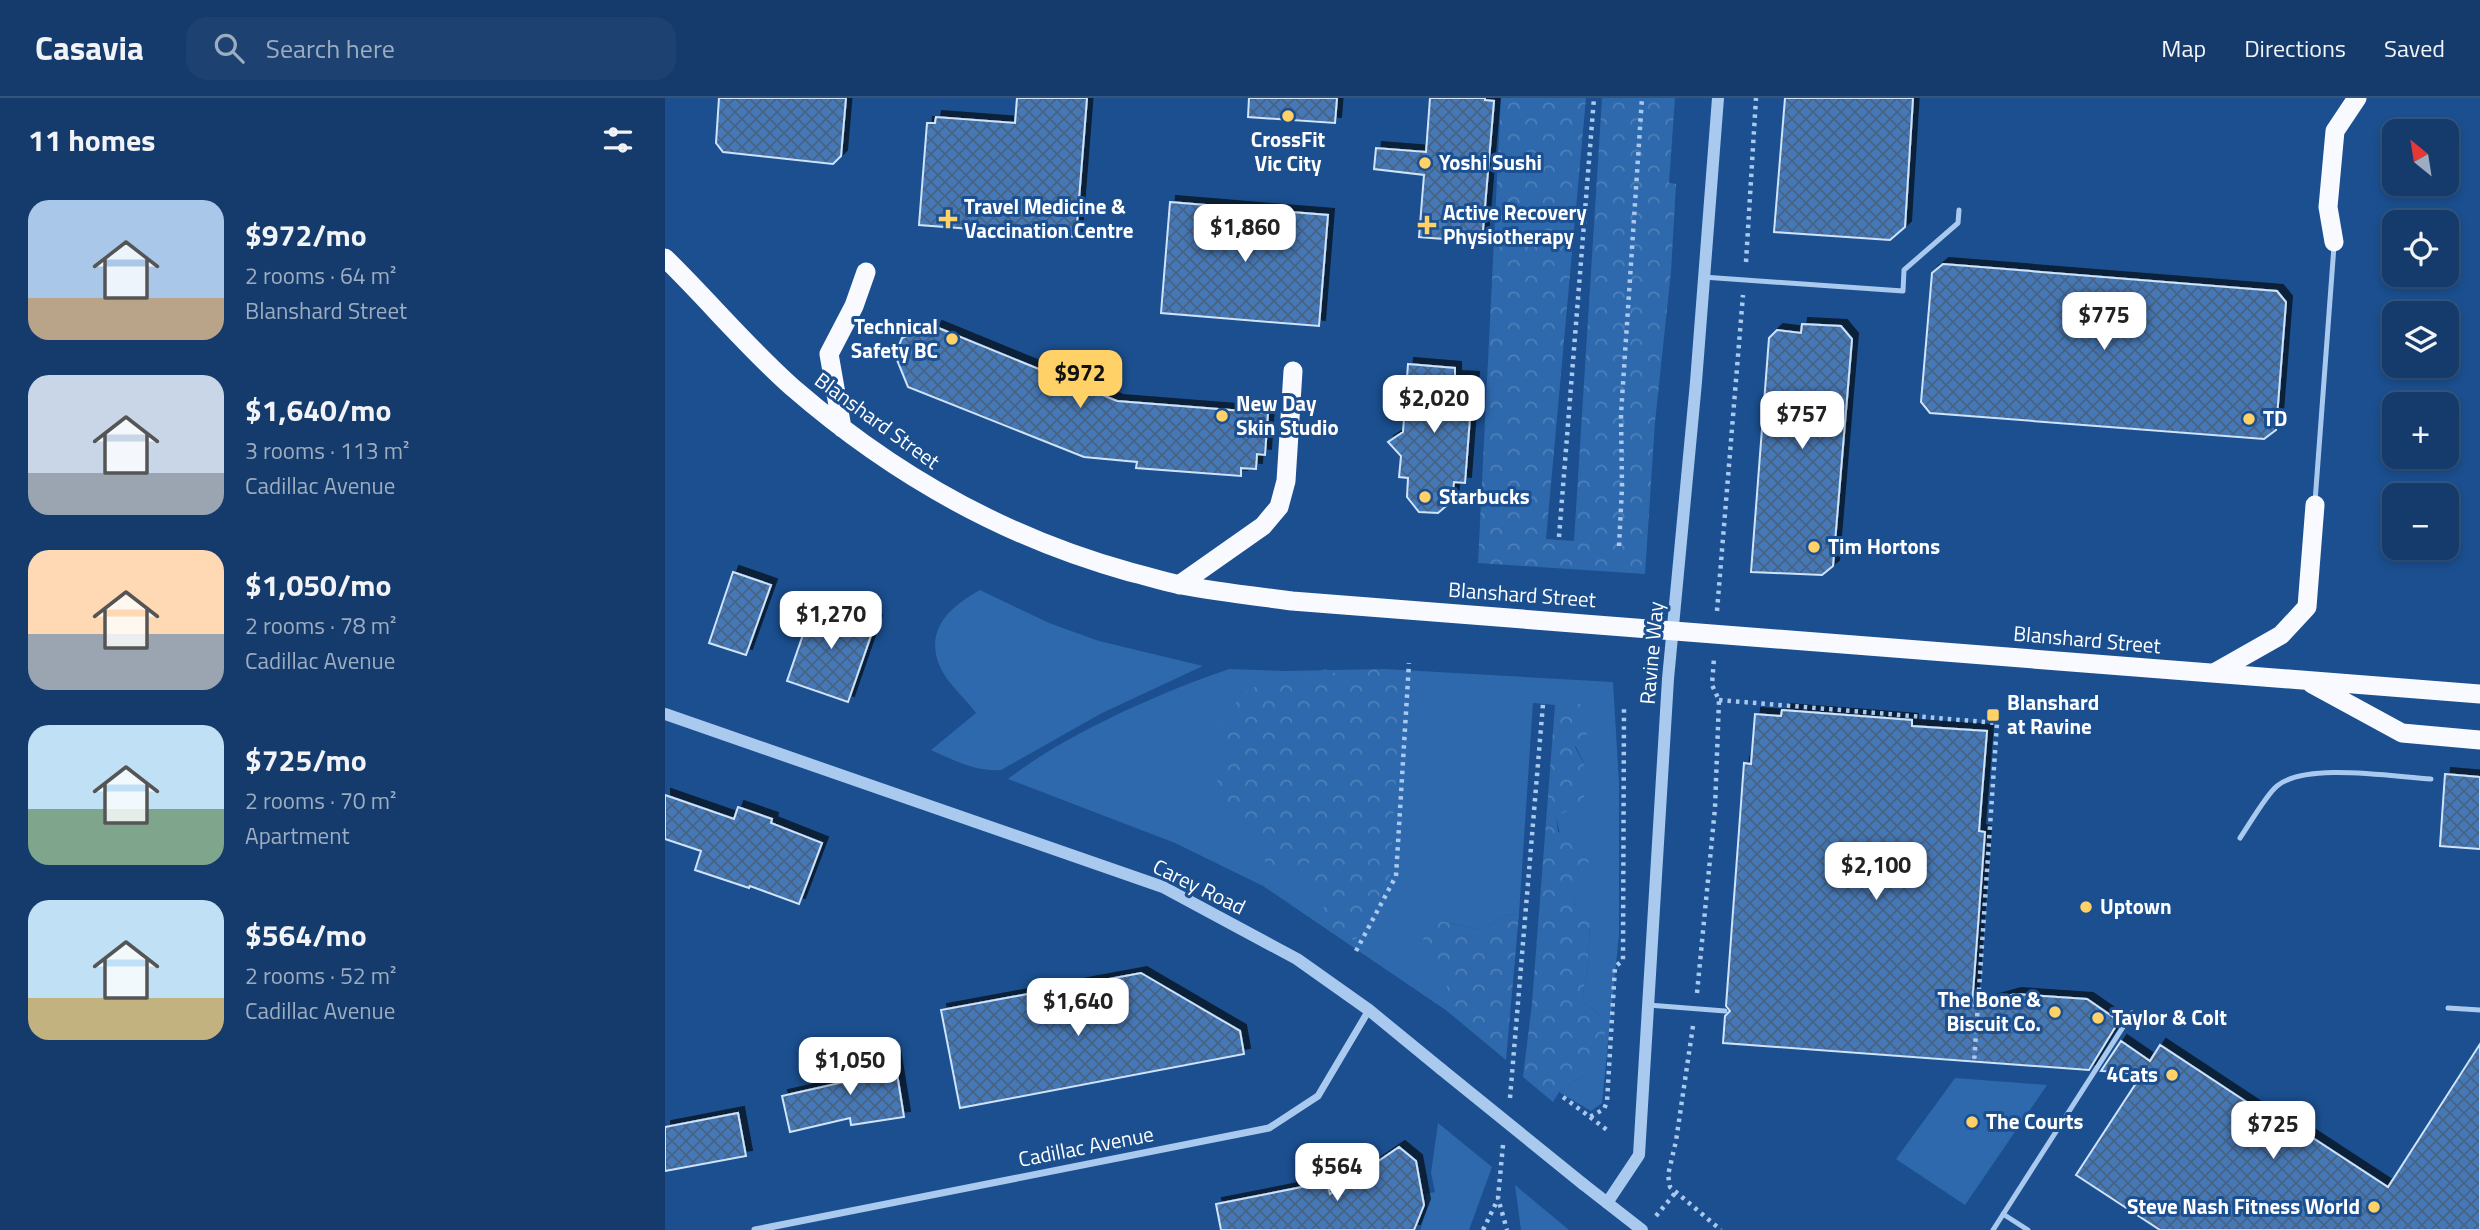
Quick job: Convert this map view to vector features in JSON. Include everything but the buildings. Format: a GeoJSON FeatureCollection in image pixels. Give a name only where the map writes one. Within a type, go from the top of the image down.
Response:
{"type":"FeatureCollection","features":[{"type":"Feature","properties":{"kind":"highway"},"geometry":{"type":"LineString","coordinates":[[2334,242],[2328,207],[2335,131],[2357,98]]}},
{"type":"Feature","properties":{"kind":"highway"},"geometry":{"type":"LineString","coordinates":[[665,247],[684,277]]}},
{"type":"Feature","properties":{"kind":"highway","name":"Blanshard Street"},"geometry":{"type":"LineString","coordinates":[[665,258],[791,386],[897,468],[964,508],[1087,560],[1179,585],[1292,601],[2480,694]]}},
{"type":"Feature","properties":{"kind":"highway"},"geometry":{"type":"LineString","coordinates":[[842,428],[829,354],[854,306],[866,272]]}},
{"type":"Feature","properties":{"kind":"highway"},"geometry":{"type":"LineString","coordinates":[[1179,585],[1263,527],[1279,507],[1286,481],[1293,371]]}},
{"type":"Feature","properties":{"kind":"highway"},"geometry":{"type":"LineString","coordinates":[[2214,673],[2281,635],[2307,607],[2315,505]]}},
{"type":"Feature","properties":{"kind":"highway"},"geometry":{"type":"LineString","coordinates":[[2305,680],[2402,733],[2480,740]]}},
{"type":"Feature","properties":{"kind":"street","name":"Ravine Way"},"geometry":{"type":"LineString","coordinates":[[1607,1203],[1639,1155],[1668,679],[1718,98]]}},
{"type":"Feature","properties":{"kind":"street","name":"Carey Road"},"geometry":{"type":"LineString","coordinates":[[665,714],[1163,887],[1297,958],[1369,1010],[1642,1230]]}},
{"type":"Feature","properties":{"kind":"street","name":"Cadillac Avenue"},"geometry":{"type":"LineString","coordinates":[[755,1230],[1269,1128],[1318,1096],[1369,1010]]}},
{"type":"Feature","properties":{"kind":"lane"},"geometry":{"type":"LineString","coordinates":[[1703,277],[1903,290],[1904,270],[1958,223],[1959,210]]}},
{"type":"Feature","properties":{"kind":"lane"},"geometry":{"type":"LineString","coordinates":[[2315,505],[2334,242]]}},
{"type":"Feature","properties":{"kind":"lane"},"geometry":{"type":"LineString","coordinates":[[2240,838],[2277,786],[2296,776],[2315,772],[2431,779]]}},
{"type":"Feature","properties":{"kind":"lane"},"geometry":{"type":"LineString","coordinates":[[1648,1005],[1725,1011]]}},
{"type":"Feature","properties":{"kind":"lane"},"geometry":{"type":"LineString","coordinates":[[2448,1008],[2480,1010]]}},
{"type":"Feature","properties":{"kind":"lane"},"geometry":{"type":"LineString","coordinates":[[1993,1230],[2132,1013]]}},
{"type":"Feature","properties":{"kind":"lane"},"geometry":{"type":"LineString","coordinates":[[2003,1214],[2028,1230]]}},
{"type":"Feature","properties":{"kind":"path"},"geometry":{"type":"LineString","coordinates":[[1559,537],[1594,98]]}},
{"type":"Feature","properties":{"kind":"path"},"geometry":{"type":"LineString","coordinates":[[1619,546],[1622,488],[1621,414],[1642,98]]}},
{"type":"Feature","properties":{"kind":"path"},"geometry":{"type":"LineString","coordinates":[[1719,591],[1756,98]]}},
{"type":"Feature","properties":{"kind":"path"},"geometry":{"type":"LineString","coordinates":[[1356,951],[1396,876],[1409,663]]}},
{"type":"Feature","properties":{"kind":"path"},"geometry":{"type":"LineString","coordinates":[[1697,990],[1715,808],[1719,700],[1711,685]]}},
{"type":"Feature","properties":{"kind":"path"},"geometry":{"type":"LineString","coordinates":[[1719,700],[1997,723],[1975,1063]]}},
{"type":"Feature","properties":{"kind":"path"},"geometry":{"type":"LineString","coordinates":[[1508,1109],[1514,1070],[1543,704]]}},
{"type":"Feature","properties":{"kind":"path"},"geometry":{"type":"LineString","coordinates":[[1590,1117],[1604,1109],[1607,1102],[1615,967],[1623,960],[1624,705]]}},
{"type":"Feature","properties":{"kind":"path"},"geometry":{"type":"LineString","coordinates":[[1691,1033],[1676,1141],[1668,1175],[1670,1186],[1721,1230]]}},
{"type":"Feature","properties":{"kind":"path"},"geometry":{"type":"LineString","coordinates":[[1563,1097],[1607,1130]]}},
{"type":"Feature","properties":{"kind":"path"},"geometry":{"type":"LineString","coordinates":[[1504,1135],[1498,1198],[1507,1230]]}},
{"type":"Feature","properties":{"kind":"path"},"geometry":{"type":"LineString","coordinates":[[1667,1204],[1676,1192]]}},
{"type":"Feature","properties":{"kind":"path"},"geometry":{"type":"LineString","coordinates":[[1483,1230],[1498,1198]]}},
{"type":"Feature","properties":{"kind":"green space"},"geometry":{"type":"Polygon","coordinates":[[[1501,98],[1586,98],[1546,539],[1574,541],[1602,98],[1675,98],[1669,183],[1676,184],[1671,272],[1655,422],[1645,574],[1478,563],[1501,98]]]}},
{"type":"Feature","properties":{"kind":"green space"},"geometry":{"type":"Polygon","coordinates":[[[980,590],[1049,623],[1099,641],[1203,666],[1102,713],[1001,770],[965,764],[931,750],[976,713],[944,675],[936,655],[935,643],[937,632],[949,612],[980,590]]]}},
{"type":"Feature","properties":{"kind":"green space"},"geometry":{"type":"Polygon","coordinates":[[[1229,669],[1385,669],[1613,682],[1619,782],[1619,935],[1602,1103],[1591,1111],[1559,1092],[1587,1073],[1604,1019],[1582,1001],[1588,964],[1590,922],[1576,906],[1556,816],[1588,771],[1555,705],[1533,703],[1519,914],[1507,915],[1480,930],[1450,923],[1447,1011],[1263,886],[1175,843],[1008,779],[1057,746],[1114,716],[1229,669]]]}},
{"type":"Feature","properties":{"kind":"green space"},"geometry":{"type":"Polygon","coordinates":[[[1325,669],[1347,678],[1375,669],[1402,680],[1390,876],[1355,941],[1318,918],[1326,903],[1310,887],[1319,872],[1311,862],[1292,871],[1265,862],[1264,843],[1243,836],[1236,814],[1211,792],[1225,760],[1219,726],[1244,692],[1268,681],[1297,680],[1325,669]]]}},
{"type":"Feature","properties":{"kind":"green space"},"geometry":{"type":"Polygon","coordinates":[[[1581,704],[1593,728],[1575,747],[1588,771],[1583,805],[1556,816],[1558,832],[1573,837],[1589,861],[1572,893],[1576,906],[1590,921],[1588,965],[1582,1001],[1604,1019],[1605,1043],[1587,1073],[1559,1092],[1553,1102],[1523,1077],[1532,1003],[1555,705],[1581,704]]]}},
{"type":"Feature","properties":{"kind":"green space"},"geometry":{"type":"Polygon","coordinates":[[[1519,914],[1506,1060],[1447,1011],[1447,972],[1423,939],[1437,920],[1480,930],[1507,915],[1519,914]]]}},
{"type":"Feature","properties":{"kind":"green space","name":"The Courts"},"geometry":{"type":"Polygon","coordinates":[[[1955,1078],[2047,1085],[1965,1205],[1896,1159],[1955,1078]]]}},
{"type":"Feature","properties":{"kind":"green space"},"geometry":{"type":"Polygon","coordinates":[[[1438,1123],[1492,1167],[1469,1230],[1420,1230],[1427,1209],[1426,1194],[1435,1192],[1431,1173],[1438,1123]]]}},
{"type":"Feature","properties":{"kind":"green space"},"geometry":{"type":"Polygon","coordinates":[[[1515,1185],[1569,1230],[1521,1230],[1515,1185]]]}},
{"type":"Feature","properties":{"kind":"place","name":"CrossFit Vic City"},"geometry":{"type":"Point","coordinates":[1288,116]}},
{"type":"Feature","properties":{"kind":"place","name":"Yoshi Sushi"},"geometry":{"type":"Point","coordinates":[1425,163]}},
{"type":"Feature","properties":{"kind":"place","name":"Travel Medicine & Vaccination Centre"},"geometry":{"type":"Point","coordinates":[948,219]}},
{"type":"Feature","properties":{"kind":"place","name":"Active Recovery Physiotherapy"},"geometry":{"type":"Point","coordinates":[1427,225]}},
{"type":"Feature","properties":{"kind":"place","name":"Technical Safety BC"},"geometry":{"type":"Point","coordinates":[952,339]}},
{"type":"Feature","properties":{"kind":"place","name":"New Day Skin Studio"},"geometry":{"type":"Point","coordinates":[1222,416]}},
{"type":"Feature","properties":{"kind":"place","name":"TD"},"geometry":{"type":"Point","coordinates":[2249,419]}},
{"type":"Feature","properties":{"kind":"place","name":"Starbucks"},"geometry":{"type":"Point","coordinates":[1425,497]}},
{"type":"Feature","properties":{"kind":"place","name":"Tim Hortons"},"geometry":{"type":"Point","coordinates":[1814,547]}},
{"type":"Feature","properties":{"kind":"place","name":"Blanshard at Ravine"},"geometry":{"type":"Point","coordinates":[1993,715]}},
{"type":"Feature","properties":{"kind":"place","name":"Uptown"},"geometry":{"type":"Point","coordinates":[2086,907]}},
{"type":"Feature","properties":{"kind":"place","name":"The Bone & Biscuit Co."},"geometry":{"type":"Point","coordinates":[2055,1012]}},
{"type":"Feature","properties":{"kind":"place","name":"Taylor & Colt"},"geometry":{"type":"Point","coordinates":[2098,1018]}},
{"type":"Feature","properties":{"kind":"place","name":"4Cats"},"geometry":{"type":"Point","coordinates":[2172,1075]}},
{"type":"Feature","properties":{"kind":"place","name":"The Courts"},"geometry":{"type":"Point","coordinates":[1972,1122]}},
{"type":"Feature","properties":{"kind":"place","name":"Steve Nash Fitness World"},"geometry":{"type":"Point","coordinates":[2374,1207]}}]}
